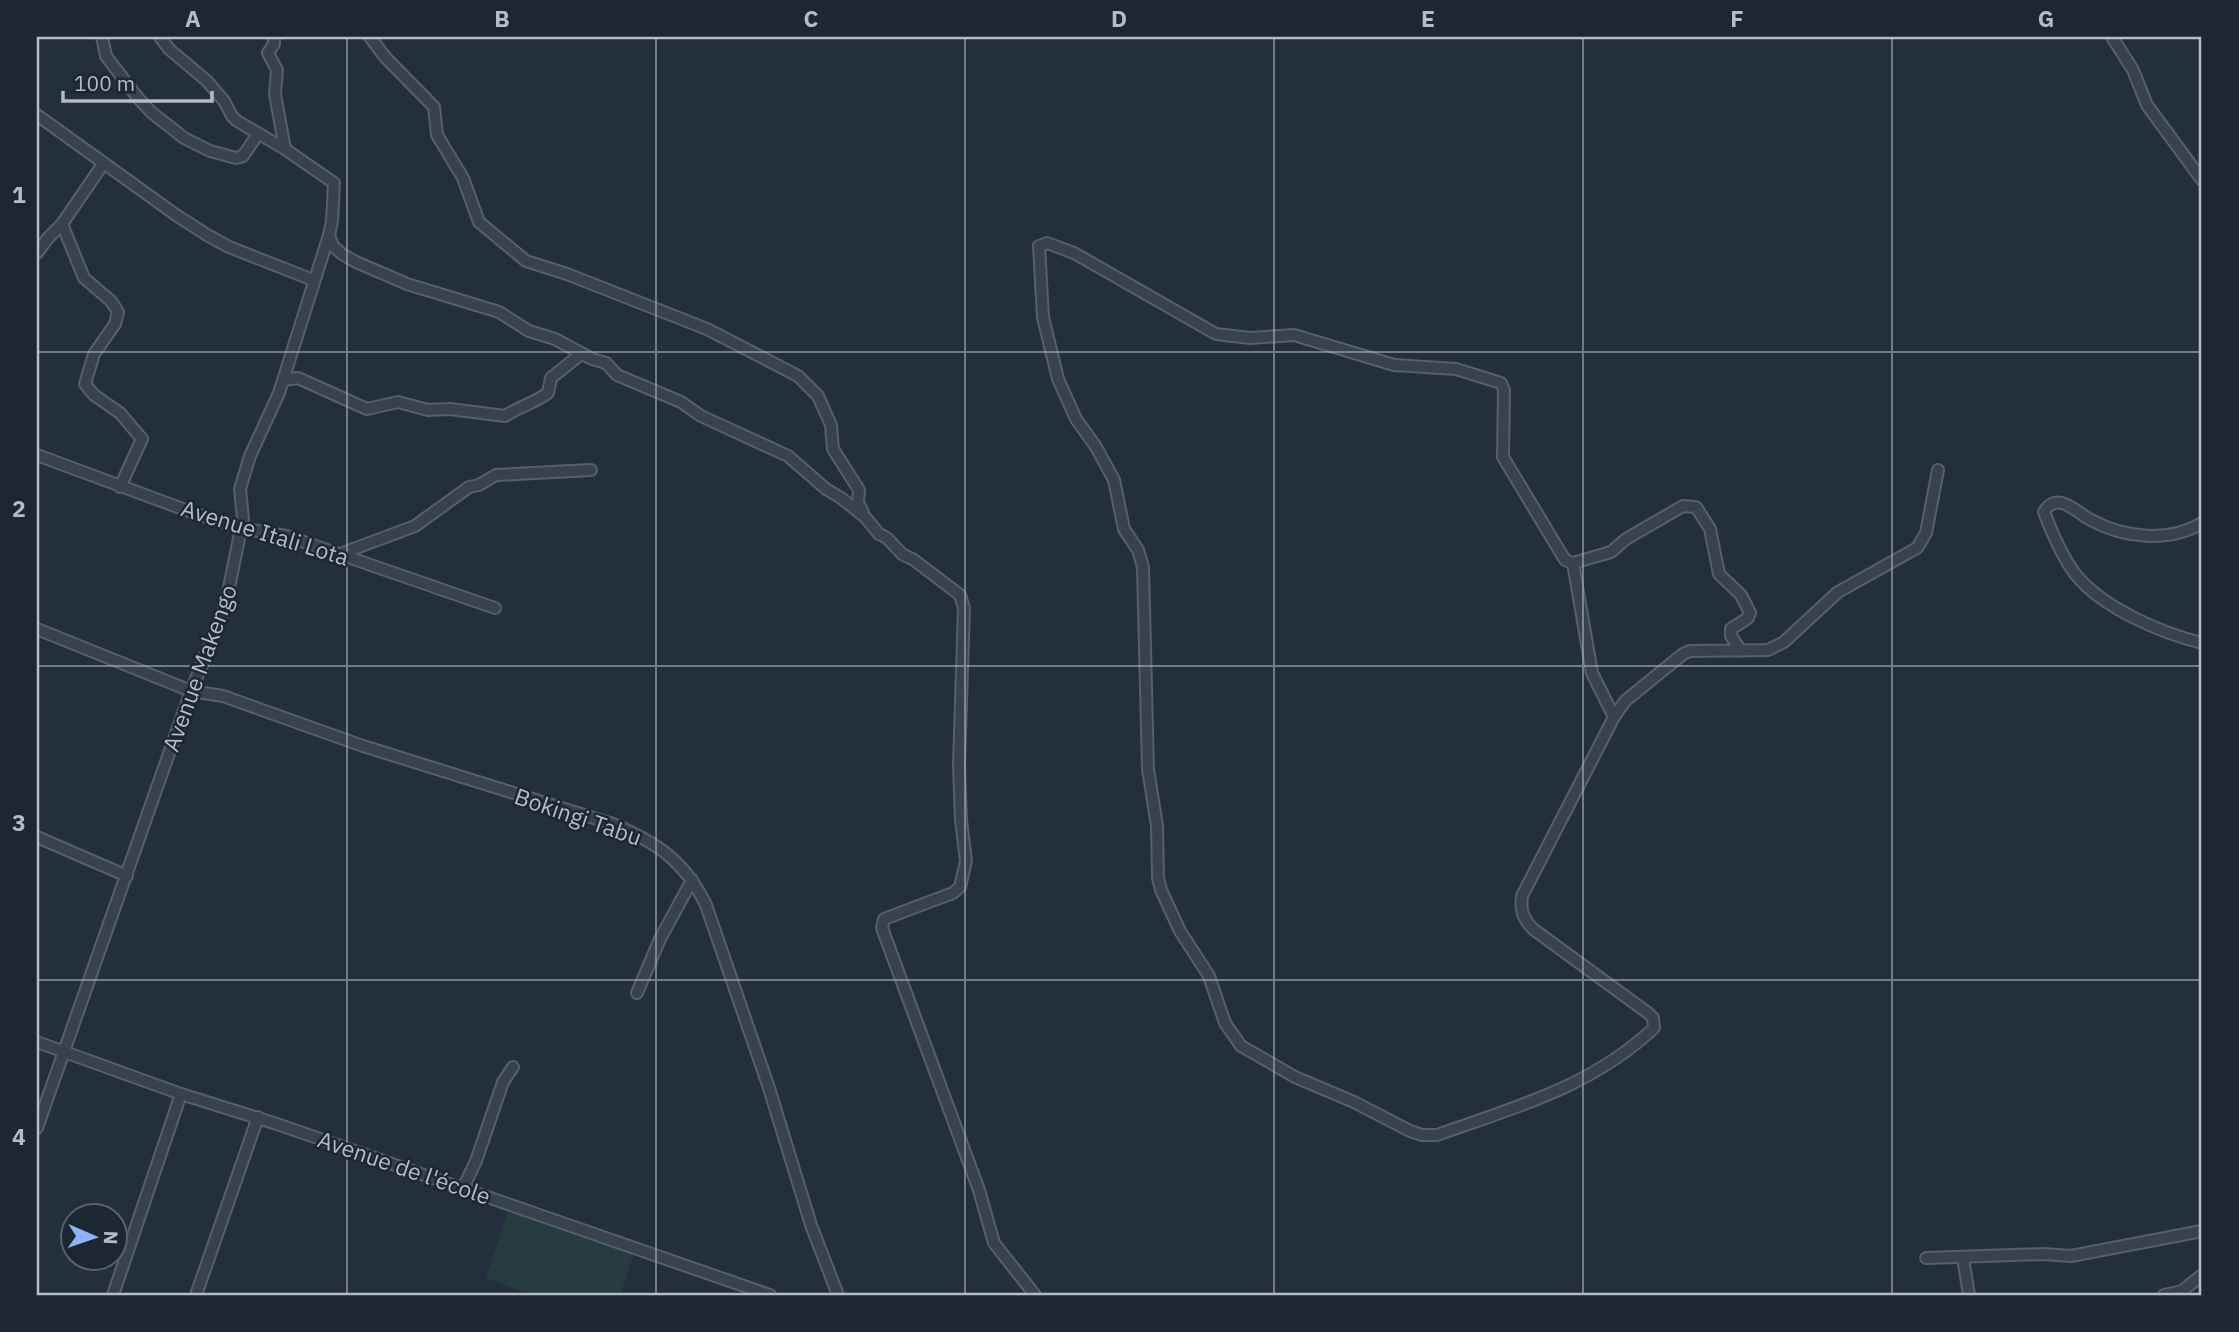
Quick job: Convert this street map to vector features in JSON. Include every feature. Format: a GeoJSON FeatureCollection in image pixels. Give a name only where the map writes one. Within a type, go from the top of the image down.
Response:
{"type":"FeatureCollection","features":[{"type":"Feature","properties":{"kind":"street"},"geometry":{"type":"LineString","coordinates":[[102,37],[106,56],[138,97],[184,138],[210,151],[236,158],[243,156],[258,134]]}},
{"type":"Feature","properties":{"kind":"street","name":"Avenue Makengo"},"geometry":{"type":"LineString","coordinates":[[37,1128],[191,691],[225,607],[243,519],[240,489],[250,456],[284,380],[329,235],[335,184],[285,149],[237,121],[216,91],[169,49],[160,37]]}},
{"type":"Feature","properties":{"kind":"street"},"geometry":{"type":"LineString","coordinates":[[274,37],[274,44],[268,53],[277,70],[275,94],[285,149]]}},
{"type":"Feature","properties":{"kind":"street"},"geometry":{"type":"LineString","coordinates":[[370,37],[385,57],[435,109],[437,135],[463,178],[479,222],[526,261],[567,274],[707,329],[798,376],[818,396],[831,425],[833,449],[859,490],[858,502],[865,517]]}},
{"type":"Feature","properties":{"kind":"street"},"geometry":{"type":"LineString","coordinates":[[2112,37],[2133,70],[2147,105],[2202,180]]}},
{"type":"Feature","properties":{"kind":"street"},"geometry":{"type":"LineString","coordinates":[[37,115],[176,215],[229,247],[313,280]]}},
{"type":"Feature","properties":{"kind":"street"},"geometry":{"type":"LineString","coordinates":[[37,253],[62,225],[103,164]]}},
{"type":"Feature","properties":{"kind":"street"},"geometry":{"type":"LineString","coordinates":[[62,225],[84,278],[111,301],[118,312],[115,324],[94,354],[85,379],[88,389],[120,413],[142,439],[120,487]]}},
{"type":"Feature","properties":{"kind":"street"},"geometry":{"type":"LineString","coordinates":[[329,235],[333,246],[342,254],[377,272],[499,312],[524,328],[555,339],[608,365],[617,375],[681,402],[701,416],[788,456],[826,489],[865,517],[879,534],[887,538],[902,554],[914,560],[962,599],[964,608],[959,766],[965,868],[960,887],[953,893],[884,919],[882,928],[979,1190],[994,1243],[1035,1295]]}},
{"type":"Feature","properties":{"kind":"street"},"geometry":{"type":"LineString","coordinates":[[1741,651],[1731,636],[1731,629],[1748,618],[1750,613],[1741,595],[1720,574],[1710,528],[1696,507],[1683,506],[1626,538],[1611,552],[1573,563],[1565,560],[1503,457],[1504,390],[1501,383],[1455,369],[1394,365],[1294,335],[1250,338],[1216,334],[1071,252],[1047,243],[1039,246],[1043,317],[1058,379],[1076,419],[1096,447],[1114,480],[1124,529],[1138,550],[1143,567],[1148,767],[1157,821],[1158,878],[1161,890],[1180,931],[1209,976],[1225,1023],[1241,1046],[1295,1077],[1354,1102],[1410,1132],[1429,1136],[1552,1095],[1606,1066],[1635,1046],[1654,1028],[1653,1018],[1533,929],[1521,910],[1522,896],[1614,717],[1625,701],[1682,654],[1697,651],[1741,651],[1766,650],[1784,642],[1838,592],[1917,548],[1926,533],[1938,471]]}},
{"type":"Feature","properties":{"kind":"street"},"geometry":{"type":"LineString","coordinates":[[284,380],[298,378],[367,409],[398,402],[426,410],[450,409],[505,416],[515,409],[532,404],[548,393],[551,378],[581,354]]}},
{"type":"Feature","properties":{"kind":"street","name":"Avenue Itali Lota"},"geometry":{"type":"LineString","coordinates":[[37,456],[241,528],[287,536],[495,608]]}},
{"type":"Feature","properties":{"kind":"street"},"geometry":{"type":"LineString","coordinates":[[340,554],[412,528],[469,487],[482,484],[494,476],[591,470]]}},
{"type":"Feature","properties":{"kind":"street"},"geometry":{"type":"LineString","coordinates":[[2202,523],[2176,533],[2142,537],[2091,521],[2063,503],[2048,506],[2045,512],[2071,568],[2091,589],[2129,615],[2166,632],[2202,643]]}},
{"type":"Feature","properties":{"kind":"street"},"geometry":{"type":"LineString","coordinates":[[1573,563],[1592,673],[1614,717]]}},
{"type":"Feature","properties":{"kind":"street","name":"Bokingi Tabu"},"geometry":{"type":"LineString","coordinates":[[37,629],[191,691],[230,698],[363,746],[613,824],[649,840],[692,880],[710,916],[769,1088],[811,1226],[838,1295]]}},
{"type":"Feature","properties":{"kind":"street"},"geometry":{"type":"LineString","coordinates":[[37,838],[127,876]]}},
{"type":"Feature","properties":{"kind":"street"},"geometry":{"type":"LineString","coordinates":[[637,993],[660,939],[692,880]]}},
{"type":"Feature","properties":{"kind":"street","name":"Avenue de l'école"},"geometry":{"type":"LineString","coordinates":[[37,1042],[181,1094],[258,1117],[770,1295]]}},
{"type":"Feature","properties":{"kind":"street"},"geometry":{"type":"LineString","coordinates":[[463,1188],[476,1161],[503,1082],[513,1068]]}},
{"type":"Feature","properties":{"kind":"street"},"geometry":{"type":"LineString","coordinates":[[113,1295],[181,1094]]}},
{"type":"Feature","properties":{"kind":"street"},"geometry":{"type":"LineString","coordinates":[[196,1295],[258,1117]]}},
{"type":"Feature","properties":{"kind":"street"},"geometry":{"type":"LineString","coordinates":[[1926,1258],[2044,1254],[2071,1256],[2202,1231]]}},
{"type":"Feature","properties":{"kind":"street"},"geometry":{"type":"LineString","coordinates":[[1963,1258],[1969,1295]]}},
{"type":"Feature","properties":{"kind":"street"},"geometry":{"type":"LineString","coordinates":[[2164,1295],[2182,1291],[2202,1275]]}},
{"type":"Feature","properties":{"kind":"green space"},"geometry":{"type":"Polygon","coordinates":[[[509,1207],[635,1250],[620,1295],[533,1295],[486,1278],[509,1207]]]}}]}
